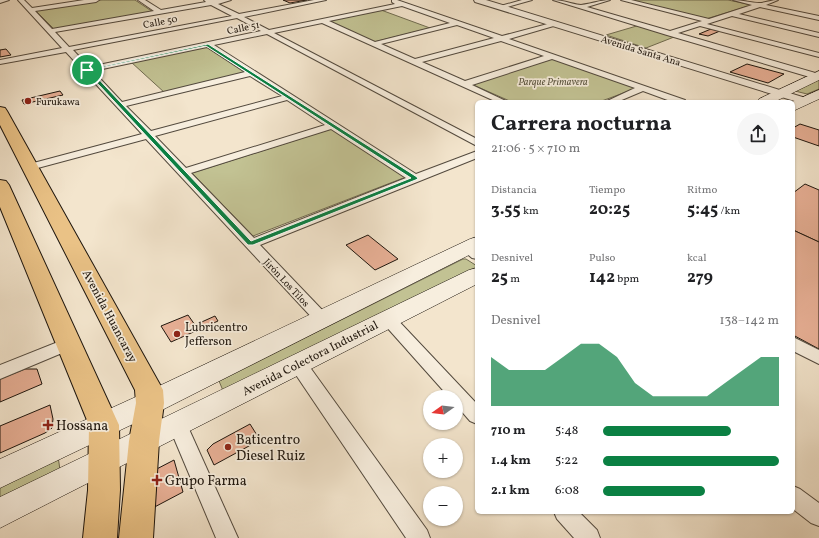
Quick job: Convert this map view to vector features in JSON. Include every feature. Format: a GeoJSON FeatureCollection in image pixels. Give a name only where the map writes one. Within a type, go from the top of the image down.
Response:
{"type":"FeatureCollection","features":[{"type":"Feature","properties":{"kind":"main road"},"geometry":{"type":"LineString","coordinates":[[789,100],[818,76]]}},
{"type":"Feature","properties":{"kind":"main road"},"geometry":{"type":"LineString","coordinates":[[795,100],[819,94]]}},
{"type":"Feature","properties":{"kind":"main road","name":"Avenida Huancaray"},"geometry":{"type":"LineString","coordinates":[[3,122],[30,167],[149,390],[150,403],[144,441],[136,538]]}},
{"type":"Feature","properties":{"kind":"main road"},"geometry":{"type":"LineString","coordinates":[[0,185],[104,425],[105,461],[100,538]]}},
{"type":"Feature","properties":{"kind":"main road"},"geometry":{"type":"LineString","coordinates":[[0,474],[322,319],[474,249]]}},
{"type":"Feature","properties":{"kind":"main road","name":"Avenida Colectora Industrial"},"geometry":{"type":"LineString","coordinates":[[0,513],[475,276]]}},
{"type":"Feature","properties":{"kind":"street"},"geometry":{"type":"LineString","coordinates":[[0,1],[6,0]]}},
{"type":"Feature","properties":{"kind":"street","name":"Jirón Los Tilos"},"geometry":{"type":"LineString","coordinates":[[21,0],[322,319]]}},
{"type":"Feature","properties":{"kind":"street"},"geometry":{"type":"LineString","coordinates":[[31,10],[96,0]]}},
{"type":"Feature","properties":{"kind":"street"},"geometry":{"type":"LineString","coordinates":[[141,0],[160,12]]}},
{"type":"Feature","properties":{"kind":"street"},"geometry":{"type":"LineString","coordinates":[[50,31],[160,12],[209,1],[228,0]]}},
{"type":"Feature","properties":{"kind":"street","name":"Calle 50"},"geometry":{"type":"LineString","coordinates":[[0,62],[323,0]]}},
{"type":"Feature","properties":{"kind":"street"},"geometry":{"type":"LineString","coordinates":[[392,0],[676,100]]}},
{"type":"Feature","properties":{"kind":"street"},"geometry":{"type":"LineString","coordinates":[[500,7],[529,0]]}},
{"type":"Feature","properties":{"kind":"street"},"geometry":{"type":"LineString","coordinates":[[556,0],[818,76]]}},
{"type":"Feature","properties":{"kind":"street"},"geometry":{"type":"LineString","coordinates":[[581,7],[607,0]]}},
{"type":"Feature","properties":{"kind":"street"},"geometry":{"type":"LineString","coordinates":[[624,0],[708,22]]}},
{"type":"Feature","properties":{"kind":"street"},"geometry":{"type":"LineString","coordinates":[[736,0],[817,17]]}},
{"type":"Feature","properties":{"kind":"street"},"geometry":{"type":"LineString","coordinates":[[669,34],[775,0]]}},
{"type":"Feature","properties":{"kind":"street"},"geometry":{"type":"LineString","coordinates":[[209,1],[475,143]]}},
{"type":"Feature","properties":{"kind":"street","name":"Avenida Santa Ana"},"geometry":{"type":"LineString","coordinates":[[474,1],[500,7],[551,25]]}},
{"type":"Feature","properties":{"kind":"street","name":"Avenida Santa Ana"},"geometry":{"type":"LineString","coordinates":[[474,1],[781,100]]}},
{"type":"Feature","properties":{"kind":"street","name":"Calle 51"},"geometry":{"type":"LineString","coordinates":[[87,70],[402,4]]}},
{"type":"Feature","properties":{"kind":"street"},"geometry":{"type":"LineString","coordinates":[[731,14],[819,35]]}},
{"type":"Feature","properties":{"kind":"street"},"geometry":{"type":"LineString","coordinates":[[323,21],[500,100]]}},
{"type":"Feature","properties":{"kind":"street"},"geometry":{"type":"LineString","coordinates":[[374,44],[458,23]]}},
{"type":"Feature","properties":{"kind":"street"},"geometry":{"type":"LineString","coordinates":[[700,24],[819,54]]}},
{"type":"Feature","properties":{"kind":"street"},"geometry":{"type":"LineString","coordinates":[[415,62],[551,25]]}},
{"type":"Feature","properties":{"kind":"street"},"geometry":{"type":"LineString","coordinates":[[207,44],[415,179]]}},
{"type":"Feature","properties":{"kind":"street"},"geometry":{"type":"LineString","coordinates":[[465,84],[553,56]]}},
{"type":"Feature","properties":{"kind":"street"},"geometry":{"type":"LineString","coordinates":[[120,105],[252,73]]}},
{"type":"Feature","properties":{"kind":"street"},"geometry":{"type":"LineString","coordinates":[[614,100],[643,88]]}},
{"type":"Feature","properties":{"kind":"street"},"geometry":{"type":"LineString","coordinates":[[30,167],[289,97]]}},
{"type":"Feature","properties":{"kind":"street"},"geometry":{"type":"LineString","coordinates":[[183,172],[333,125]]}},
{"type":"Feature","properties":{"kind":"street"},"geometry":{"type":"LineString","coordinates":[[250,244],[475,155]]}},
{"type":"Feature","properties":{"kind":"street"},"geometry":{"type":"LineString","coordinates":[[388,319],[475,414]]}},
{"type":"Feature","properties":{"kind":"street"},"geometry":{"type":"LineString","coordinates":[[0,372],[68,344]]}},
{"type":"Feature","properties":{"kind":"street"},"geometry":{"type":"LineString","coordinates":[[795,344],[819,358]]}},
{"type":"Feature","properties":{"kind":"street"},"geometry":{"type":"LineString","coordinates":[[298,364],[419,538]]}},
{"type":"Feature","properties":{"kind":"street"},"geometry":{"type":"LineString","coordinates":[[177,424],[227,538]]}},
{"type":"Feature","properties":{"kind":"street"},"geometry":{"type":"LineString","coordinates":[[795,498],[819,516]]}},
{"type":"Feature","properties":{"kind":"street"},"geometry":{"type":"LineString","coordinates":[[567,514],[589,538]]}},
{"type":"Feature","properties":{"kind":"green space"},"geometry":{"type":"Polygon","coordinates":[[[102,0],[135,0],[153,12],[54,29],[35,10],[102,0]]]}},
{"type":"Feature","properties":{"kind":"green space"},"geometry":{"type":"Polygon","coordinates":[[[628,0],[728,0],[752,5],[706,19],[628,0]]]}},
{"type":"Feature","properties":{"kind":"green space"},"geometry":{"type":"Polygon","coordinates":[[[381,10],[430,28],[374,42],[327,21],[381,10]]]}},
{"type":"Feature","properties":{"kind":"green space"},"geometry":{"type":"Polygon","coordinates":[[[640,25],[674,37],[646,48],[606,35],[640,25]]]}},
{"type":"Feature","properties":{"kind":"green space"},"geometry":{"type":"Polygon","coordinates":[[[205,46],[247,73],[165,93],[131,62],[205,46]]]}},
{"type":"Feature","properties":{"kind":"green space","name":"Parque Primavera"},"geometry":{"type":"Polygon","coordinates":[[[554,58],[637,88],[604,100],[507,100],[471,84],[554,58]]]}},
{"type":"Feature","properties":{"kind":"green space"},"geometry":{"type":"Polygon","coordinates":[[[819,78],[819,89],[807,94],[795,91],[819,78]]]}},
{"type":"Feature","properties":{"kind":"green space"},"geometry":{"type":"Polygon","coordinates":[[[331,129],[406,177],[253,236],[192,173],[331,129]]]}},
{"type":"Feature","properties":{"kind":"green space"},"geometry":{"type":"Polygon","coordinates":[[[463,259],[466,259],[475,265],[475,270],[224,393],[219,381],[463,259]]]}},
{"type":"Feature","properties":{"kind":"green space"},"geometry":{"type":"Polygon","coordinates":[[[58,456],[60,470],[0,499],[0,483],[58,456]]]}},
{"type":"Feature","properties":{"kind":"building"},"geometry":{"type":"Polygon","coordinates":[[[283,0],[307,0],[290,3],[283,0]]]}},
{"type":"Feature","properties":{"kind":"building"},"geometry":{"type":"Polygon","coordinates":[[[711,29],[720,31],[708,36],[699,34],[711,29]]]}},
{"type":"Feature","properties":{"kind":"building"},"geometry":{"type":"Polygon","coordinates":[[[6,49],[11,55],[0,57],[0,50],[6,49]]]}},
{"type":"Feature","properties":{"kind":"building"},"geometry":{"type":"Polygon","coordinates":[[[747,64],[784,74],[768,83],[730,72],[747,64]]]}},
{"type":"Feature","properties":{"kind":"building"},"geometry":{"type":"Polygon","coordinates":[[[60,91],[63,95],[24,104],[22,100],[60,91]]]}},
{"type":"Feature","properties":{"kind":"building"},"geometry":{"type":"Polygon","coordinates":[[[800,124],[819,130],[819,146],[795,138],[795,127],[800,124]]]}},
{"type":"Feature","properties":{"kind":"building"},"geometry":{"type":"Polygon","coordinates":[[[805,184],[819,190],[819,242],[795,231],[795,192],[805,184]]]}},
{"type":"Feature","properties":{"kind":"building"},"geometry":{"type":"Polygon","coordinates":[[[795,231],[819,242],[819,349],[795,336],[795,231]]]}},
{"type":"Feature","properties":{"kind":"building"},"geometry":{"type":"Polygon","coordinates":[[[368,235],[398,259],[375,270],[346,245],[368,235]]]}},
{"type":"Feature","properties":{"kind":"building","name":"Lubricentro Jefferson"},"geometry":{"type":"Polygon","coordinates":[[[188,315],[195,325],[215,316],[218,321],[171,342],[161,326],[188,315]]]}},
{"type":"Feature","properties":{"kind":"building"},"geometry":{"type":"Polygon","coordinates":[[[25,369],[37,369],[42,384],[0,402],[0,379],[25,369]]]}},
{"type":"Feature","properties":{"kind":"building"},"geometry":{"type":"Polygon","coordinates":[[[50,405],[53,419],[52,428],[45,433],[0,453],[0,426],[50,405]]]}},
{"type":"Feature","properties":{"kind":"building","name":"Baticentro Diesel Ruiz"},"geometry":{"type":"Polygon","coordinates":[[[250,424],[260,440],[214,465],[207,450],[213,444],[250,424]]]}},
{"type":"Feature","properties":{"kind":"building"},"geometry":{"type":"Polygon","coordinates":[[[174,460],[183,492],[147,511],[149,473],[174,460]]]}},
{"type":"Feature","properties":{"kind":"place","name":"Furukawa"},"geometry":{"type":"Point","coordinates":[28,101]}},
{"type":"Feature","properties":{"kind":"place","name":"Lubricentro Jefferson"},"geometry":{"type":"Point","coordinates":[177,334]}},
{"type":"Feature","properties":{"kind":"place","name":"Hossana"},"geometry":{"type":"Point","coordinates":[48,425]}},
{"type":"Feature","properties":{"kind":"place","name":"Baticentro Diesel Ruiz"},"geometry":{"type":"Point","coordinates":[228,447]}},
{"type":"Feature","properties":{"kind":"place","name":"Grupo Farma"},"geometry":{"type":"Point","coordinates":[157,480]}},
{"type":"Feature","properties":{"kind":"route"},"geometry":{"type":"LineString","coordinates":[[207,44],[415,179],[250,244],[87,70],[207,44]]}}]}
